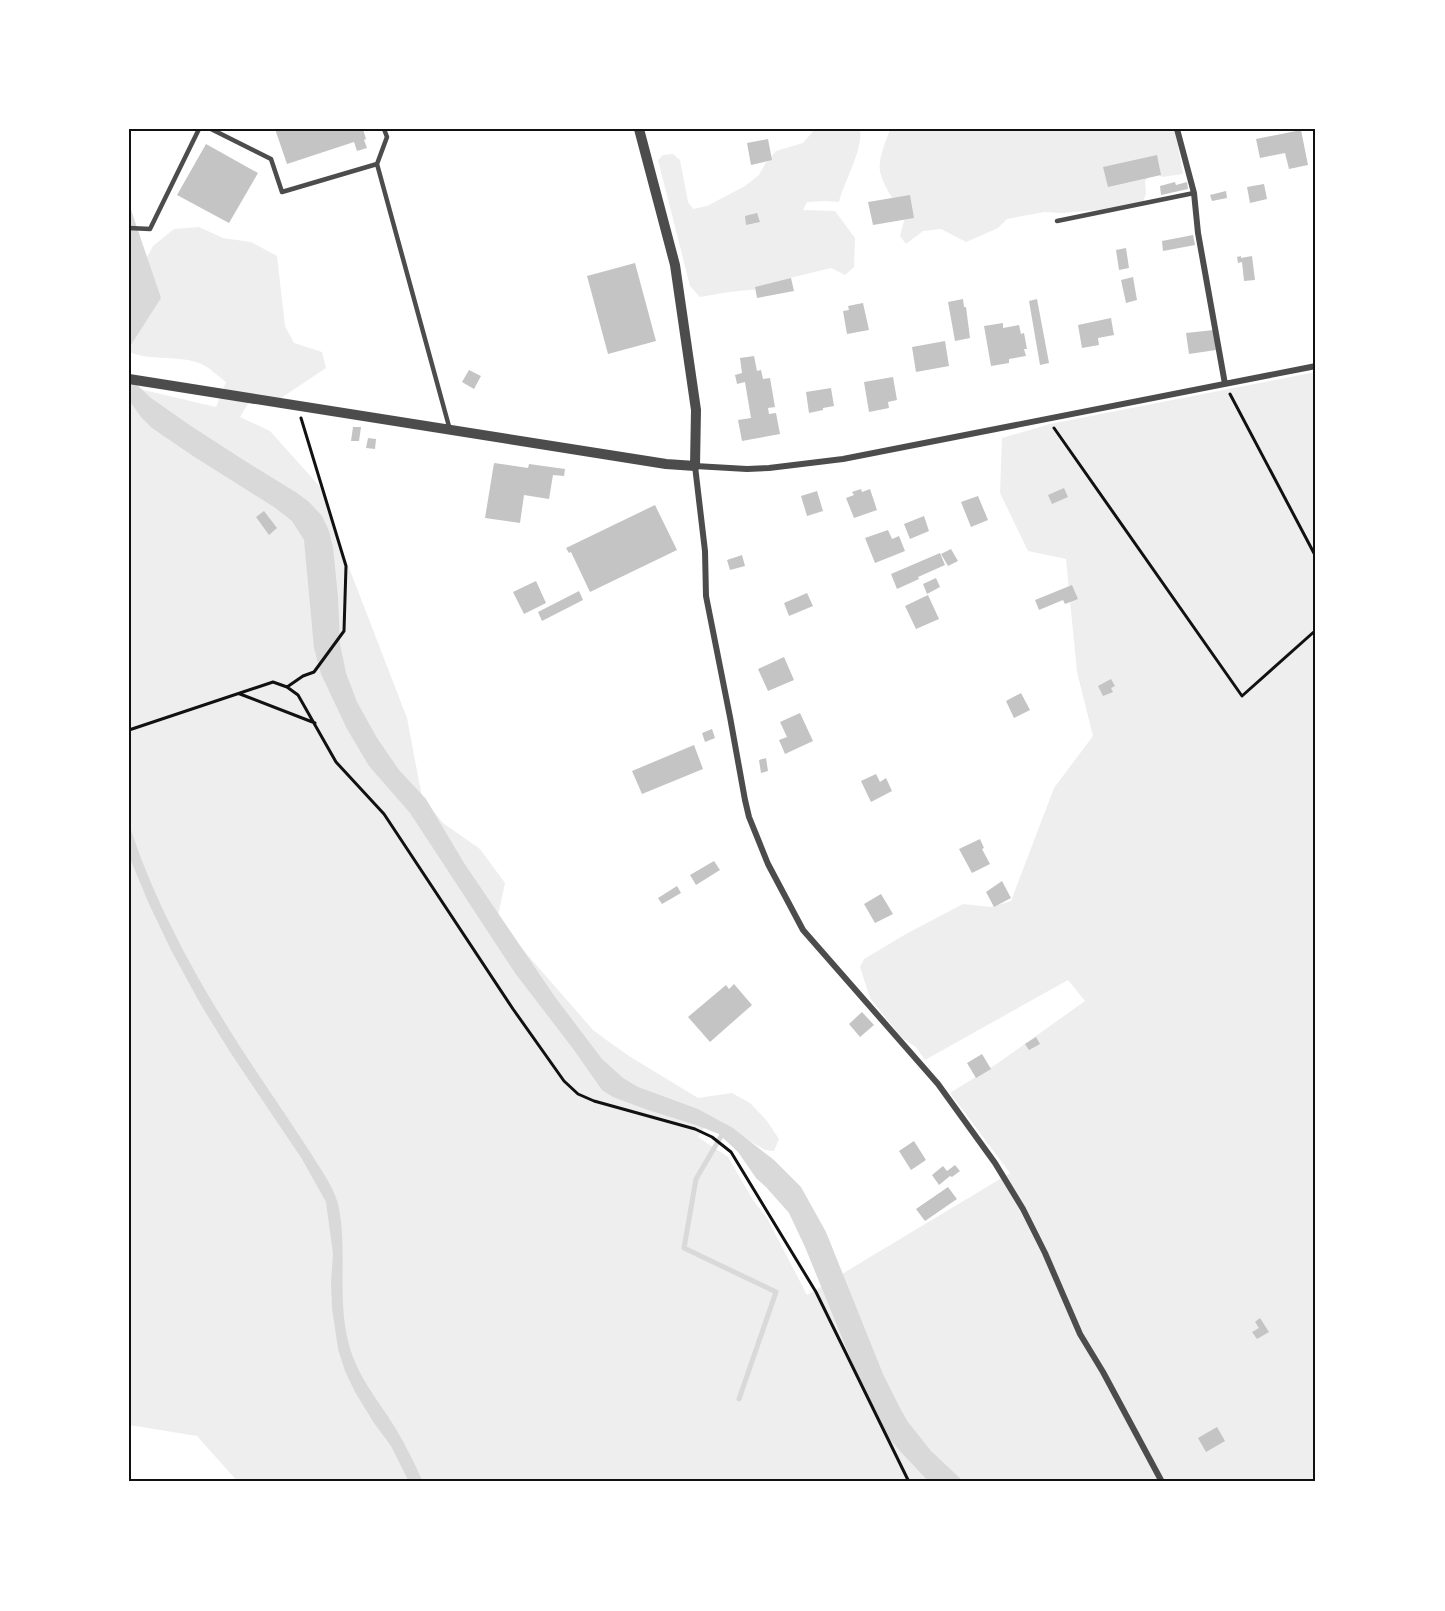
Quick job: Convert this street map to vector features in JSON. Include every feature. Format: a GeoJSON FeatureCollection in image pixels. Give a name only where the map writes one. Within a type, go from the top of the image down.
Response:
{"type":"FeatureCollection","features":[{"type":"Feature","properties":{"kind":"street"},"geometry":{"type":"LineString","coordinates":[[639,129],[675,265],[696,410],[695,466],[705,551],[706,596],[749,817],[768,864],[803,930],[938,1084],[995,1163],[1023,1209],[1045,1253],[1080,1334],[1162,1482]]}},
{"type":"Feature","properties":{"kind":"street"},"geometry":{"type":"LineString","coordinates":[[1177,129],[1194,193],[1198,233],[1225,384]]}},
{"type":"Feature","properties":{"kind":"street"},"geometry":{"type":"LineString","coordinates":[[131,379],[666,464],[758,469],[823,462],[1316,366]]}},
{"type":"Feature","properties":{"kind":"lane"},"geometry":{"type":"LineString","coordinates":[[129,228],[150,230],[199,129]]}},
{"type":"Feature","properties":{"kind":"lane"},"geometry":{"type":"LineString","coordinates":[[210,129],[271,159],[282,192],[377,164]]}},
{"type":"Feature","properties":{"kind":"lane"},"geometry":{"type":"LineString","coordinates":[[384,129],[387,137],[377,164],[450,430]]}},
{"type":"Feature","properties":{"kind":"lane"},"geometry":{"type":"LineString","coordinates":[[1057,221],[1194,193]]}},
{"type":"Feature","properties":{"kind":"path"},"geometry":{"type":"LineString","coordinates":[[1225,384],[1316,557]]}},
{"type":"Feature","properties":{"kind":"path"},"geometry":{"type":"LineString","coordinates":[[287,687],[303,676],[314,672],[345,631],[346,566],[300,413]]}},
{"type":"Feature","properties":{"kind":"path"},"geometry":{"type":"LineString","coordinates":[[1047,420],[1242,696],[1316,630]]}},
{"type":"Feature","properties":{"kind":"path"},"geometry":{"type":"LineString","coordinates":[[129,730],[273,682],[287,687],[298,695],[336,762],[384,814],[513,1009],[564,1081],[578,1094],[594,1101],[695,1129],[712,1137],[731,1152],[816,1292],[909,1482]]}},
{"type":"Feature","properties":{"kind":"path"},"geometry":{"type":"LineString","coordinates":[[239,693],[315,723]]}},
{"type":"Feature","properties":{"kind":"shaded area"},"geometry":{"type":"Polygon","coordinates":[[[815,129],[860,129],[859,146],[839,202],[807,202],[803,210],[835,211],[855,238],[854,267],[845,275],[831,268],[790,278],[770,288],[700,297],[690,286],[658,160],[663,155],[673,154],[680,160],[688,202],[693,209],[707,206],[745,186],[759,175],[776,151],[803,143],[815,129]]]}},
{"type":"Feature","properties":{"kind":"shaded area"},"geometry":{"type":"Polygon","coordinates":[[[890,129],[1175,129],[1183,174],[1162,177],[1154,172],[1145,181],[1146,194],[1143,202],[1111,209],[1044,212],[1007,219],[998,228],[966,242],[941,229],[923,231],[906,244],[900,236],[905,217],[885,186],[880,170],[882,152],[890,129]]]}},
{"type":"Feature","properties":{"kind":"shaded area"},"geometry":{"type":"Polygon","coordinates":[[[129,204],[161,298],[129,348],[129,204]]]}},
{"type":"Feature","properties":{"kind":"shaded area"},"geometry":{"type":"Polygon","coordinates":[[[199,227],[223,238],[251,242],[277,256],[285,326],[294,343],[322,352],[326,368],[281,398],[249,402],[240,417],[270,431],[322,489],[336,534],[407,718],[422,797],[443,823],[480,849],[505,883],[497,920],[593,1030],[629,1056],[698,1098],[732,1093],[750,1103],[767,1121],[779,1139],[774,1151],[765,1150],[724,1125],[705,1127],[698,1137],[728,1157],[753,1200],[767,1218],[807,1295],[1010,1173],[950,1093],[998,1063],[1085,1001],[1068,980],[925,1060],[916,1047],[902,1038],[870,998],[860,967],[864,959],[963,904],[991,907],[1011,901],[1054,788],[1093,736],[1077,672],[1066,559],[1028,551],[1000,493],[1002,438],[1050,424],[1316,372],[1316,1482],[238,1482],[197,1436],[129,1425],[129,389],[135,388],[216,407],[226,382],[199,363],[129,352],[129,318],[140,271],[153,246],[174,229],[199,227]]]}},
{"type":"Feature","properties":{"kind":"shaded area"},"geometry":{"type":"Polygon","coordinates":[[[129,381],[134,382],[151,398],[191,426],[297,493],[322,516],[333,547],[340,644],[346,673],[357,702],[377,738],[399,770],[426,799],[464,863],[555,997],[602,1059],[623,1078],[638,1087],[698,1109],[733,1128],[774,1160],[801,1187],[826,1232],[883,1374],[901,1410],[931,1451],[964,1482],[929,1482],[888,1437],[863,1389],[789,1213],[756,1178],[738,1152],[719,1134],[613,1097],[602,1090],[515,973],[410,813],[369,766],[347,729],[321,674],[314,648],[304,540],[292,521],[152,428],[129,400],[129,381]]]}},
{"type":"Feature","properties":{"kind":"shaded area"},"geometry":{"type":"Polygon","coordinates":[[[129,824],[163,910],[191,965],[239,1045],[334,1193],[341,1224],[344,1320],[350,1349],[367,1385],[400,1435],[423,1482],[409,1482],[391,1446],[374,1423],[345,1371],[338,1349],[332,1308],[333,1254],[326,1202],[302,1159],[201,1005],[171,950],[129,856],[129,824]]]}},
{"type":"Feature","properties":{"kind":"building"},"geometry":{"type":"Polygon","coordinates":[[[275,129],[363,129],[367,148],[357,151],[354,142],[287,164],[275,129]]]}},
{"type":"Feature","properties":{"kind":"building"},"geometry":{"type":"Polygon","coordinates":[[[1301,130],[1308,165],[1289,169],[1285,153],[1260,158],[1256,139],[1301,130]]]}},
{"type":"Feature","properties":{"kind":"building"},"geometry":{"type":"Polygon","coordinates":[[[768,139],[772,160],[751,165],[747,143],[768,139]]]}},
{"type":"Feature","properties":{"kind":"building"},"geometry":{"type":"Polygon","coordinates":[[[206,144],[258,173],[229,223],[177,195],[206,144]]]}},
{"type":"Feature","properties":{"kind":"building"},"geometry":{"type":"Polygon","coordinates":[[[1157,155],[1161,175],[1108,187],[1103,167],[1157,155]]]}},
{"type":"Feature","properties":{"kind":"building"},"geometry":{"type":"Polygon","coordinates":[[[1175,182],[1176,185],[1187,182],[1188,189],[1161,195],[1160,186],[1175,182]]]}},
{"type":"Feature","properties":{"kind":"building"},"geometry":{"type":"Polygon","coordinates":[[[1264,184],[1267,199],[1250,203],[1247,187],[1264,184]]]}},
{"type":"Feature","properties":{"kind":"building"},"geometry":{"type":"Polygon","coordinates":[[[1226,191],[1227,198],[1212,201],[1210,195],[1226,191]]]}},
{"type":"Feature","properties":{"kind":"building"},"geometry":{"type":"Polygon","coordinates":[[[910,195],[914,218],[873,225],[868,202],[910,195]]]}},
{"type":"Feature","properties":{"kind":"building"},"geometry":{"type":"Polygon","coordinates":[[[757,213],[760,222],[746,225],[745,216],[757,213]]]}},
{"type":"Feature","properties":{"kind":"building"},"geometry":{"type":"Polygon","coordinates":[[[1193,235],[1195,245],[1163,251],[1162,241],[1193,235]]]}},
{"type":"Feature","properties":{"kind":"building"},"geometry":{"type":"Polygon","coordinates":[[[1126,248],[1129,268],[1119,270],[1116,250],[1126,248]]]}},
{"type":"Feature","properties":{"kind":"building"},"geometry":{"type":"Polygon","coordinates":[[[1241,256],[1241,258],[1252,256],[1255,280],[1244,281],[1242,262],[1238,263],[1237,257],[1241,256]]]}},
{"type":"Feature","properties":{"kind":"building"},"geometry":{"type":"Polygon","coordinates":[[[635,263],[656,341],[608,354],[587,276],[635,263]]]}},
{"type":"Feature","properties":{"kind":"building"},"geometry":{"type":"Polygon","coordinates":[[[1133,277],[1137,300],[1126,303],[1121,280],[1133,277]]]}},
{"type":"Feature","properties":{"kind":"building"},"geometry":{"type":"Polygon","coordinates":[[[791,278],[794,291],[757,298],[755,287],[791,278]]]}},
{"type":"Feature","properties":{"kind":"building"},"geometry":{"type":"Polygon","coordinates":[[[963,299],[970,338],[955,341],[948,302],[963,299]]]}},
{"type":"Feature","properties":{"kind":"building"},"geometry":{"type":"Polygon","coordinates":[[[1037,299],[1049,363],[1040,365],[1029,301],[1037,299]]]}},
{"type":"Feature","properties":{"kind":"building"},"geometry":{"type":"Polygon","coordinates":[[[863,303],[869,330],[847,334],[843,311],[849,310],[848,306],[863,303]]]}},
{"type":"Feature","properties":{"kind":"building"},"geometry":{"type":"Polygon","coordinates":[[[1111,318],[1114,335],[1098,338],[1099,345],[1082,348],[1078,325],[1111,318]]]}},
{"type":"Feature","properties":{"kind":"building"},"geometry":{"type":"Polygon","coordinates":[[[1003,323],[1003,328],[1019,325],[1021,334],[1024,333],[1026,356],[1009,359],[1009,363],[991,366],[984,326],[1003,323]]]}},
{"type":"Feature","properties":{"kind":"building"},"geometry":{"type":"Polygon","coordinates":[[[1214,330],[1216,350],[1189,354],[1186,333],[1214,330]]]}},
{"type":"Feature","properties":{"kind":"building"},"geometry":{"type":"Polygon","coordinates":[[[945,341],[949,366],[916,372],[912,347],[945,341]]]}},
{"type":"Feature","properties":{"kind":"building"},"geometry":{"type":"Polygon","coordinates":[[[754,356],[757,371],[761,370],[763,379],[770,378],[775,407],[768,408],[769,414],[776,413],[780,434],[742,441],[738,420],[751,418],[745,382],[737,384],[735,375],[742,373],[740,358],[754,356]]]}},
{"type":"Feature","properties":{"kind":"building"},"geometry":{"type":"Polygon","coordinates":[[[469,370],[481,376],[474,389],[462,382],[469,370]]]}},
{"type":"Feature","properties":{"kind":"building"},"geometry":{"type":"Polygon","coordinates":[[[893,377],[897,400],[888,402],[889,408],[869,412],[864,382],[893,377]]]}},
{"type":"Feature","properties":{"kind":"building"},"geometry":{"type":"Polygon","coordinates":[[[831,388],[834,406],[809,413],[806,392],[831,388]]]}},
{"type":"Feature","properties":{"kind":"building"},"geometry":{"type":"Polygon","coordinates":[[[353,427],[361,427],[359,441],[351,441],[353,427]]]}},
{"type":"Feature","properties":{"kind":"building"},"geometry":{"type":"Polygon","coordinates":[[[368,438],[376,439],[375,449],[366,448],[368,438]]]}},
{"type":"Feature","properties":{"kind":"building"},"geometry":{"type":"Polygon","coordinates":[[[494,463],[528,468],[529,464],[565,469],[564,476],[553,475],[549,499],[524,495],[520,523],[485,518],[494,463]]]}},
{"type":"Feature","properties":{"kind":"building"},"geometry":{"type":"Polygon","coordinates":[[[1064,488],[1068,497],[1052,504],[1048,495],[1064,488]]]}},
{"type":"Feature","properties":{"kind":"building"},"geometry":{"type":"Polygon","coordinates":[[[861,489],[862,492],[870,489],[877,510],[854,518],[846,498],[854,495],[852,492],[861,489]]]}},
{"type":"Feature","properties":{"kind":"building"},"geometry":{"type":"Polygon","coordinates":[[[817,491],[823,511],[807,516],[801,496],[817,491]]]}},
{"type":"Feature","properties":{"kind":"building"},"geometry":{"type":"Polygon","coordinates":[[[978,496],[988,520],[971,527],[961,502],[978,496]]]}},
{"type":"Feature","properties":{"kind":"building"},"geometry":{"type":"Polygon","coordinates":[[[655,505],[677,550],[590,592],[571,552],[569,553],[566,548],[655,505]]]}},
{"type":"Feature","properties":{"kind":"building"},"geometry":{"type":"Polygon","coordinates":[[[264,511],[277,528],[269,535],[256,517],[264,511]]]}},
{"type":"Feature","properties":{"kind":"building"},"geometry":{"type":"Polygon","coordinates":[[[924,516],[929,531],[910,539],[904,524],[924,516]]]}},
{"type":"Feature","properties":{"kind":"building"},"geometry":{"type":"Polygon","coordinates":[[[888,530],[892,539],[899,536],[905,551],[875,563],[865,538],[888,530]]]}},
{"type":"Feature","properties":{"kind":"building"},"geometry":{"type":"Polygon","coordinates":[[[951,549],[958,561],[948,566],[941,554],[951,549]]]}},
{"type":"Feature","properties":{"kind":"building"},"geometry":{"type":"Polygon","coordinates":[[[940,553],[945,565],[897,589],[891,574],[940,553]]]}},
{"type":"Feature","properties":{"kind":"building"},"geometry":{"type":"Polygon","coordinates":[[[742,555],[745,566],[730,570],[727,560],[742,555]]]}},
{"type":"Feature","properties":{"kind":"building"},"geometry":{"type":"Polygon","coordinates":[[[936,578],[940,587],[927,594],[923,584],[936,578]]]}},
{"type":"Feature","properties":{"kind":"building"},"geometry":{"type":"Polygon","coordinates":[[[536,581],[546,603],[524,614],[513,592],[536,581]]]}},
{"type":"Feature","properties":{"kind":"building"},"geometry":{"type":"Polygon","coordinates":[[[1072,585],[1078,599],[1065,604],[1063,600],[1039,610],[1035,600],[1072,585]]]}},
{"type":"Feature","properties":{"kind":"building"},"geometry":{"type":"Polygon","coordinates":[[[579,591],[583,600],[542,621],[538,612],[579,591]]]}},
{"type":"Feature","properties":{"kind":"building"},"geometry":{"type":"Polygon","coordinates":[[[807,593],[813,606],[789,616],[784,603],[807,593]]]}},
{"type":"Feature","properties":{"kind":"building"},"geometry":{"type":"Polygon","coordinates":[[[928,595],[939,619],[916,629],[905,606],[928,595]]]}},
{"type":"Feature","properties":{"kind":"building"},"geometry":{"type":"Polygon","coordinates":[[[784,657],[794,680],[768,691],[758,669],[784,657]]]}},
{"type":"Feature","properties":{"kind":"building"},"geometry":{"type":"Polygon","coordinates":[[[1111,679],[1115,686],[1111,688],[1113,692],[1103,696],[1098,686],[1111,679]]]}},
{"type":"Feature","properties":{"kind":"building"},"geometry":{"type":"Polygon","coordinates":[[[1021,693],[1030,710],[1014,718],[1006,701],[1021,693]]]}},
{"type":"Feature","properties":{"kind":"building"},"geometry":{"type":"Polygon","coordinates":[[[800,713],[813,741],[785,754],[779,740],[787,737],[780,722],[800,713]]]}},
{"type":"Feature","properties":{"kind":"building"},"geometry":{"type":"Polygon","coordinates":[[[712,729],[715,738],[705,742],[702,733],[712,729]]]}},
{"type":"Feature","properties":{"kind":"building"},"geometry":{"type":"Polygon","coordinates":[[[694,745],[703,769],[642,794],[632,771],[694,745]]]}},
{"type":"Feature","properties":{"kind":"building"},"geometry":{"type":"Polygon","coordinates":[[[766,758],[768,771],[761,773],[759,760],[766,758]]]}},
{"type":"Feature","properties":{"kind":"building"},"geometry":{"type":"Polygon","coordinates":[[[876,774],[880,782],[886,778],[892,791],[871,802],[861,781],[876,774]]]}},
{"type":"Feature","properties":{"kind":"building"},"geometry":{"type":"Polygon","coordinates":[[[980,839],[984,848],[982,849],[990,864],[972,873],[959,849],[980,839]]]}},
{"type":"Feature","properties":{"kind":"building"},"geometry":{"type":"Polygon","coordinates":[[[714,861],[720,870],[696,885],[690,875],[714,861]]]}},
{"type":"Feature","properties":{"kind":"building"},"geometry":{"type":"Polygon","coordinates":[[[1002,881],[1011,898],[994,907],[986,892],[1002,881]]]}},
{"type":"Feature","properties":{"kind":"building"},"geometry":{"type":"Polygon","coordinates":[[[677,886],[681,893],[662,904],[658,898],[677,886]]]}},
{"type":"Feature","properties":{"kind":"building"},"geometry":{"type":"Polygon","coordinates":[[[881,894],[893,914],[875,923],[864,904],[881,894]]]}},
{"type":"Feature","properties":{"kind":"building"},"geometry":{"type":"Polygon","coordinates":[[[734,984],[752,1005],[710,1042],[688,1017],[726,985],[729,989],[734,984]]]}},
{"type":"Feature","properties":{"kind":"building"},"geometry":{"type":"Polygon","coordinates":[[[862,1012],[874,1025],[860,1037],[849,1024],[862,1012]]]}},
{"type":"Feature","properties":{"kind":"building"},"geometry":{"type":"Polygon","coordinates":[[[1036,1037],[1040,1044],[1029,1050],[1025,1044],[1036,1037]]]}},
{"type":"Feature","properties":{"kind":"building"},"geometry":{"type":"Polygon","coordinates":[[[982,1054],[991,1069],[976,1078],[967,1063],[982,1054]]]}},
{"type":"Feature","properties":{"kind":"building"},"geometry":{"type":"Polygon","coordinates":[[[914,1141],[926,1160],[911,1170],[899,1151],[914,1141]]]}},
{"type":"Feature","properties":{"kind":"building"},"geometry":{"type":"Polygon","coordinates":[[[955,1165],[960,1171],[939,1185],[932,1175],[943,1166],[947,1171],[955,1165]]]}},
{"type":"Feature","properties":{"kind":"building"},"geometry":{"type":"Polygon","coordinates":[[[948,1187],[957,1199],[925,1221],[916,1209],[948,1187]]]}},
{"type":"Feature","properties":{"kind":"building"},"geometry":{"type":"Polygon","coordinates":[[[1260,1318],[1269,1332],[1257,1339],[1252,1332],[1259,1328],[1255,1322],[1260,1318]]]}},
{"type":"Feature","properties":{"kind":"building"},"geometry":{"type":"Polygon","coordinates":[[[1217,1427],[1225,1441],[1206,1452],[1198,1438],[1217,1427]]]}},
{"type":"Feature","properties":{"kind":"waterway"},"geometry":{"type":"LineString","coordinates":[[723,1133],[696,1179],[684,1248],[776,1292],[739,1399]]}}]}
